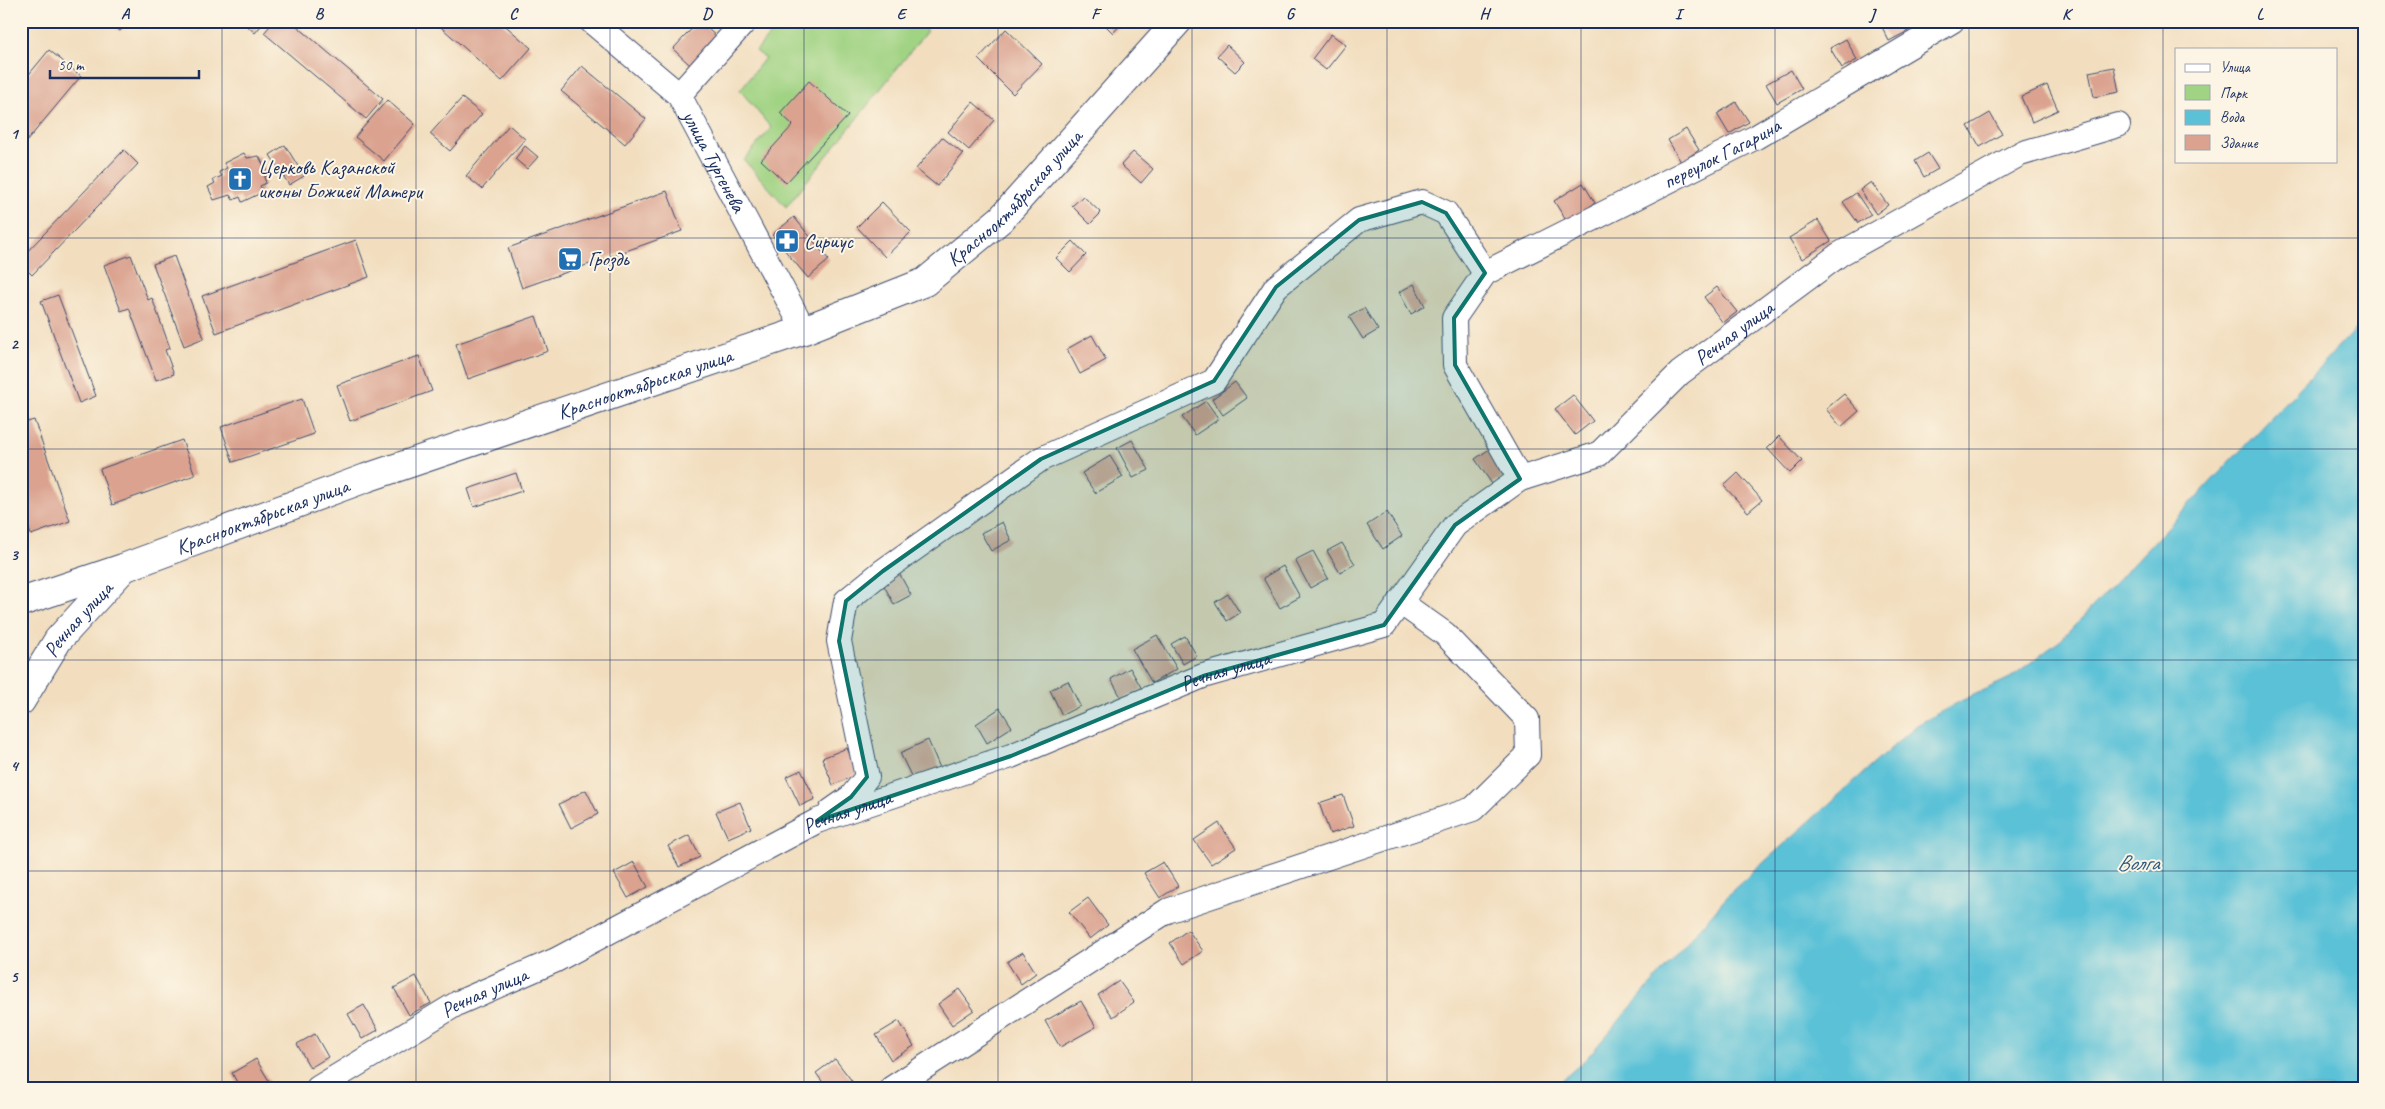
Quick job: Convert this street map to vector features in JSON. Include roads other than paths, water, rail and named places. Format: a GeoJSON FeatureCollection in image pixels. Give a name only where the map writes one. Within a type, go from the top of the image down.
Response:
{"type":"FeatureCollection","features":[{"type":"Feature","properties":{"kind":"street","name":"улица Тургенева"},"geometry":{"type":"LineString","coordinates":[[591,21],[679,95],[804,330]]}},
{"type":"Feature","properties":{"kind":"street"},"geometry":{"type":"LineString","coordinates":[[679,95],[745,21]]}},
{"type":"Feature","properties":{"kind":"street","name":"Краснооктябрьская улица"},"geometry":{"type":"LineString","coordinates":[[21,602],[123,568],[366,478],[804,330],[924,282],[1001,219],[1178,21]]}},
{"type":"Feature","properties":{"kind":"street","name":"переулок Гагарина"},"geometry":{"type":"LineString","coordinates":[[1485,273],[1756,137],[1952,21]]}},
{"type":"Feature","properties":{"kind":"street","name":"Речная улица"},"geometry":{"type":"LineString","coordinates":[[318,1088],[458,1003],[556,960],[817,821],[1011,756],[1203,676],[1384,625],[1455,525],[1520,479],[1599,454],[1680,373],[1840,254],[2020,154],[2118,125]]}},
{"type":"Feature","properties":{"kind":"street"},"geometry":{"type":"LineString","coordinates":[[817,821],[851,797],[867,778],[838,641],[846,601],[883,571],[1041,459],[1214,381],[1276,287],[1359,220],[1422,202],[1446,213],[1485,273],[1454,318],[1455,365],[1520,479]]}},
{"type":"Feature","properties":{"kind":"street","name":"Речная улица"},"geometry":{"type":"LineString","coordinates":[[21,701],[58,640],[123,568]]}},
{"type":"Feature","properties":{"kind":"street"},"geometry":{"type":"LineString","coordinates":[[892,1088],[1167,912],[1473,809],[1528,755],[1527,719],[1445,634],[1400,602]]}},
{"type":"Feature","properties":{"kind":"water","name":"Волга"},"geometry":{"type":"Polygon","coordinates":[[[2364,320],[2364,1088],[1553,1088],[1585,1060],[1733,890],[1917,725],[1961,701],[2010,678],[2061,640],[2364,320]]]}},
{"type":"Feature","properties":{"kind":"place","name":"Церковь Казанской иконы Божией Матери"},"geometry":{"type":"Point","coordinates":[240,179]}},
{"type":"Feature","properties":{"kind":"place","name":"Сириус"},"geometry":{"type":"Point","coordinates":[787,241]}},
{"type":"Feature","properties":{"kind":"place","name":"Гроздь"},"geometry":{"type":"Point","coordinates":[570,259]}}]}
